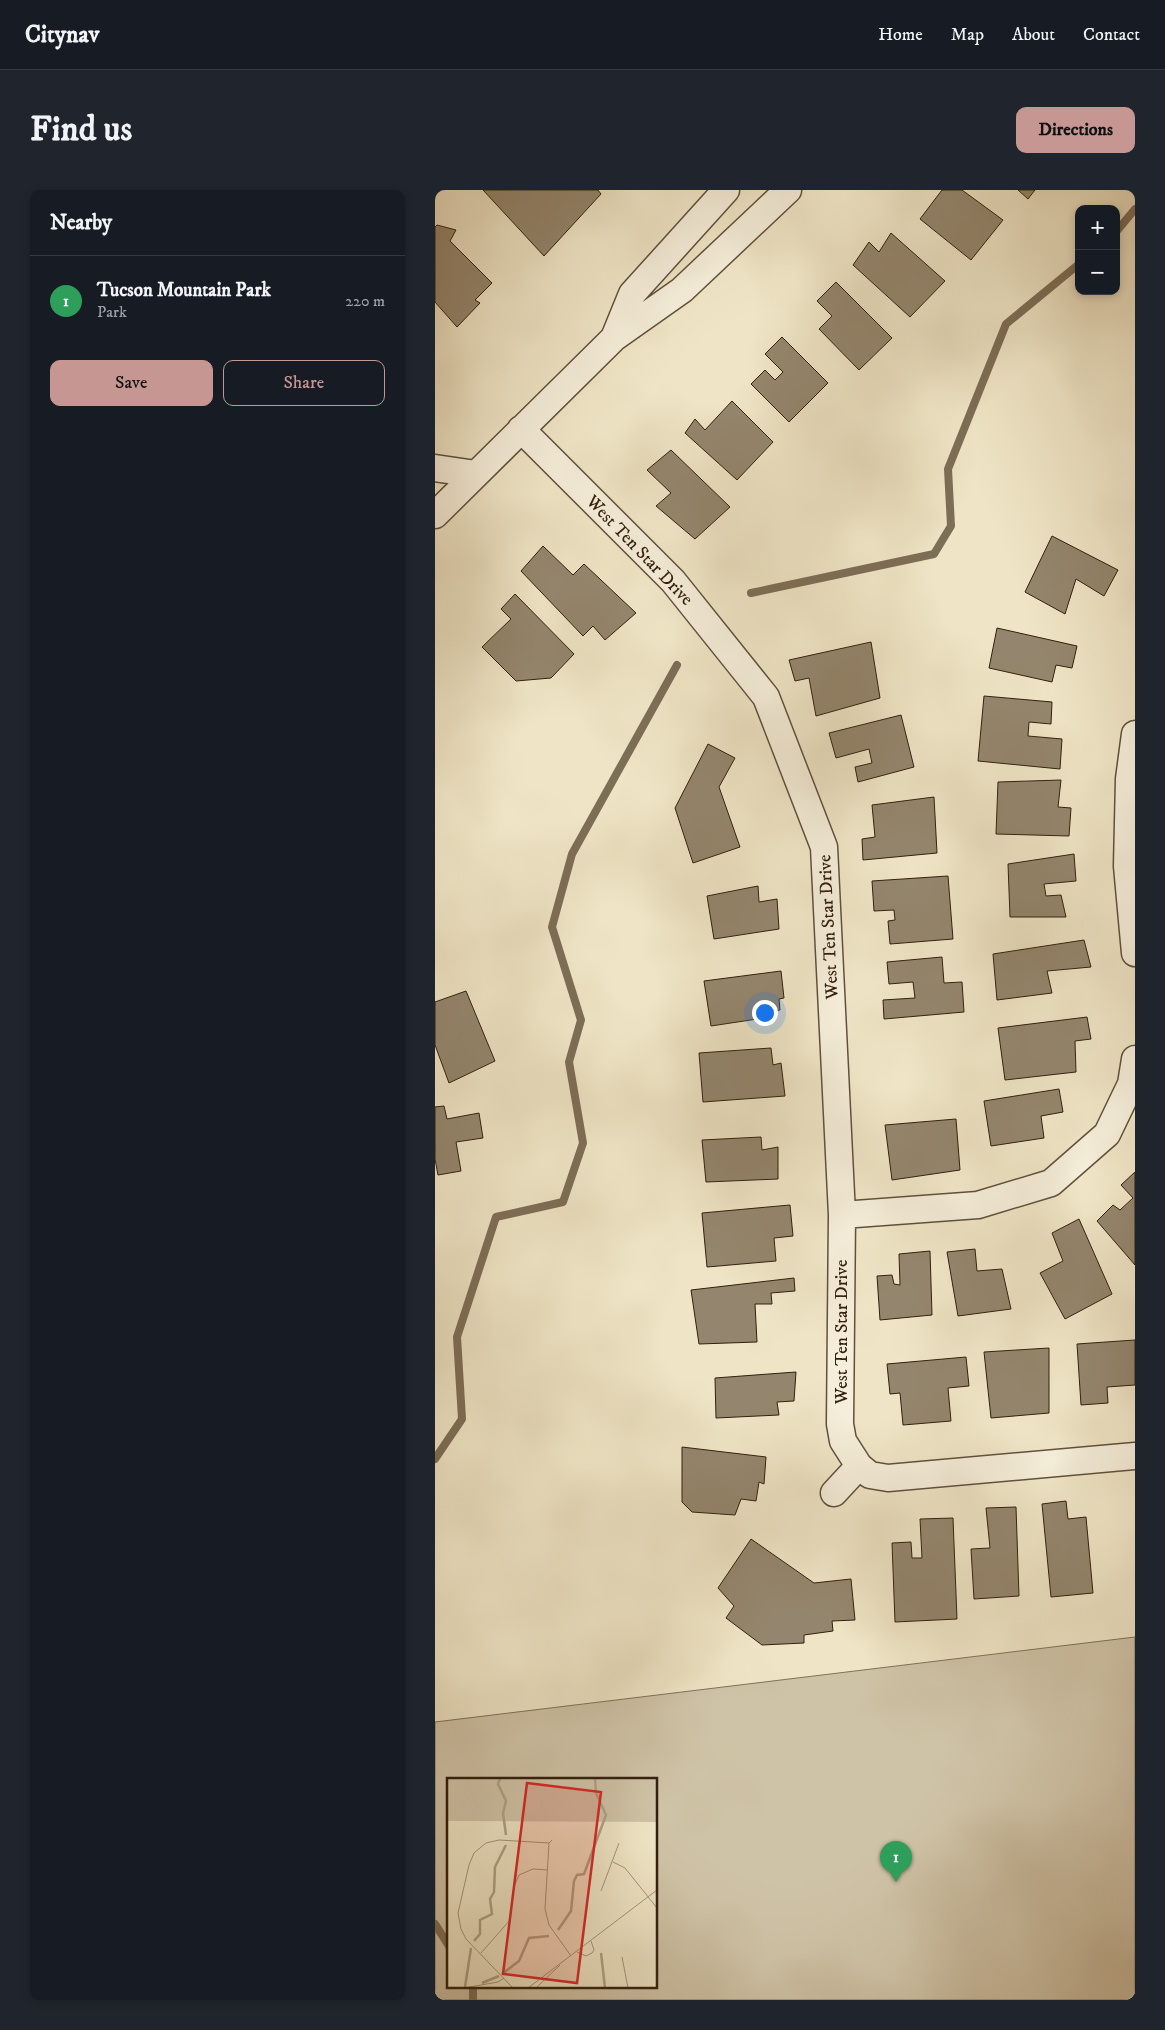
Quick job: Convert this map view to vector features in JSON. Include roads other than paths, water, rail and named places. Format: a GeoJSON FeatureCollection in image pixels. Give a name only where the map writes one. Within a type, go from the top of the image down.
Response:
{"type":"FeatureCollection","features":[{"type":"Feature","properties":{"kind":"street"},"geometry":{"type":"LineString","coordinates":[[614,338],[632,294],[725,190]]}},
{"type":"Feature","properties":{"kind":"street"},"geometry":{"type":"LineString","coordinates":[[435,515],[614,338],[682,290],[788,190]]}},
{"type":"Feature","properties":{"kind":"street","name":"West Ten Star Drive"},"geometry":{"type":"LineString","coordinates":[[521,430],[673,581],[766,697],[824,847],[841,1215],[841,1424],[843,1441],[859,1466]]}},
{"type":"Feature","properties":{"kind":"street"},"geometry":{"type":"LineString","coordinates":[[435,468],[476,474]]}},
{"type":"Feature","properties":{"kind":"street"},"geometry":{"type":"LineString","coordinates":[[1135,734],[1129,779],[1127,866],[1135,953]]}},
{"type":"Feature","properties":{"kind":"street"},"geometry":{"type":"LineString","coordinates":[[841,1215],[978,1205],[1051,1183],[1107,1134],[1131,1084],[1135,1059]]}},
{"type":"Feature","properties":{"kind":"street"},"geometry":{"type":"LineString","coordinates":[[834,1493],[859,1466],[870,1475],[888,1478],[1135,1456]]}},
{"type":"Feature","properties":{"kind":"waterway"},"geometry":{"type":"LineString","coordinates":[[1120,227],[1135,209]]}},
{"type":"Feature","properties":{"kind":"waterway"},"geometry":{"type":"LineString","coordinates":[[751,593],[934,554],[951,526],[948,469],[1006,324],[1075,267]]}},
{"type":"Feature","properties":{"kind":"waterway"},"geometry":{"type":"LineString","coordinates":[[435,1459],[462,1419],[457,1337],[496,1217],[563,1202],[583,1143],[569,1062],[581,1020],[552,927],[572,854],[677,665]]}},
{"type":"Feature","properties":{"kind":"waterway"},"geometry":{"type":"LineString","coordinates":[[435,1924],[447,1943]]}},
{"type":"Feature","properties":{"kind":"waterway"},"geometry":{"type":"LineString","coordinates":[[473,1988],[473,2000]]}},
{"type":"Feature","properties":{"kind":"place","name":"Tucson Mountain Park"},"geometry":{"type":"Point","coordinates":[896,1882]}}]}
